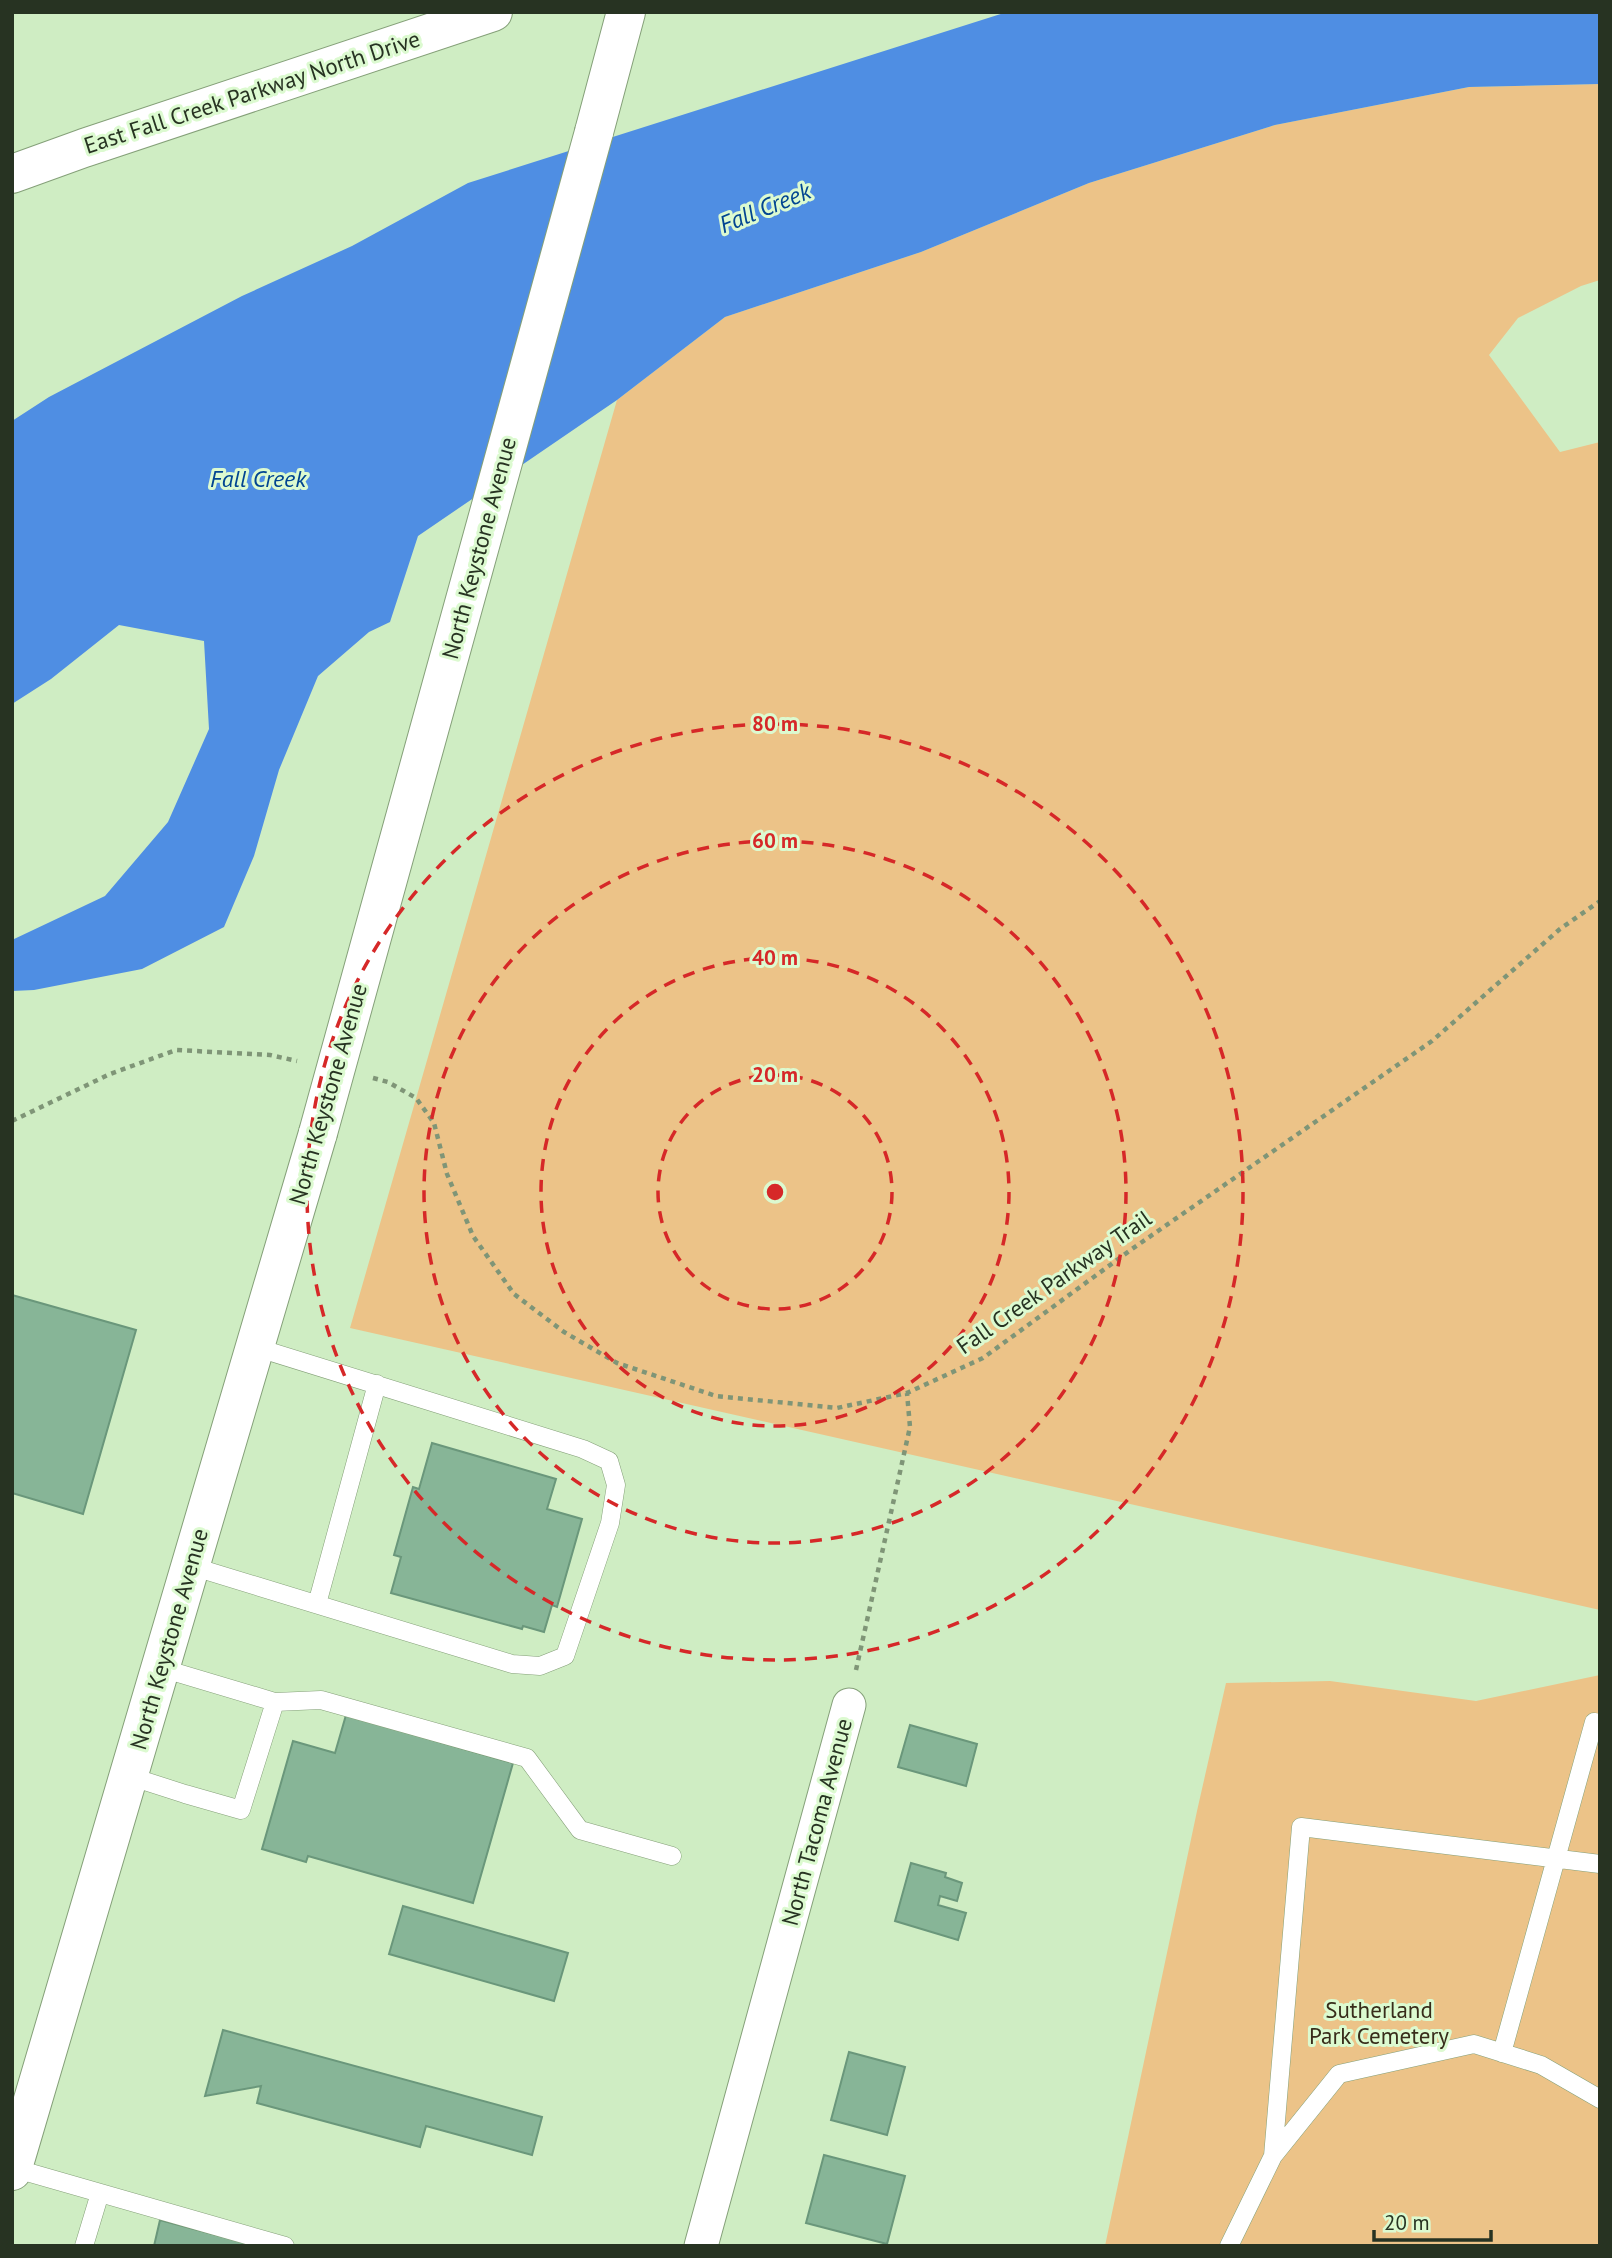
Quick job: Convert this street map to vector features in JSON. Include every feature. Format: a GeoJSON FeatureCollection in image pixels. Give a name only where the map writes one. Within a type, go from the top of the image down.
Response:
{"type":"FeatureCollection","features":[{"type":"Feature","properties":{"kind":"main road","name":"East Fall Creek Parkway North Drive"},"geometry":{"type":"LineString","coordinates":[[12,174],[493,12]]}},
{"type":"Feature","properties":{"kind":"main road","name":"North Keystone Avenue"},"geometry":{"type":"LineString","coordinates":[[13,2170],[318,1133],[626,12]]}},
{"type":"Feature","properties":{"kind":"street","name":"North Tacoma Avenue"},"geometry":{"type":"LineString","coordinates":[[701,2246],[849,1705]]}},
{"type":"Feature","properties":{"kind":"lane"},"geometry":{"type":"LineString","coordinates":[[191,1566],[512,1664],[540,1666],[565,1656],[610,1522],[616,1485],[609,1461],[583,1449],[256,1347]]}},
{"type":"Feature","properties":{"kind":"lane"},"geometry":{"type":"LineString","coordinates":[[317,1604],[377,1384]]}},
{"type":"Feature","properties":{"kind":"lane"},"geometry":{"type":"LineString","coordinates":[[161,1668],[275,1702],[321,1700],[527,1758],[580,1830],[672,1856]]}},
{"type":"Feature","properties":{"kind":"lane"},"geometry":{"type":"LineString","coordinates":[[129,1776],[241,1810],[275,1702]]}},
{"type":"Feature","properties":{"kind":"lane"},"geometry":{"type":"LineString","coordinates":[[1502,2053],[1594,1722],[1600,1723]]}},
{"type":"Feature","properties":{"kind":"lane"},"geometry":{"type":"LineString","coordinates":[[1273,2156],[1301,1827],[1600,1864]]}},
{"type":"Feature","properties":{"kind":"lane"},"geometry":{"type":"LineString","coordinates":[[1229,2246],[1273,2156],[1339,2074],[1474,2044],[1541,2065],[1600,2099]]}},
{"type":"Feature","properties":{"kind":"lane"},"geometry":{"type":"LineString","coordinates":[[13,2170],[285,2246]]}},
{"type":"Feature","properties":{"kind":"lane"},"geometry":{"type":"LineString","coordinates":[[85,2246],[100,2193]]}},
{"type":"Feature","properties":{"kind":"path","name":"Fall Creek Parkway Trail"},"geometry":{"type":"LineString","coordinates":[[362,1076],[388,1082],[415,1098],[434,1123],[447,1174],[473,1236],[514,1294],[564,1332],[617,1363],[716,1396],[838,1408],[907,1393],[983,1358],[1132,1249],[1432,1041],[1560,929],[1600,901]]}},
{"type":"Feature","properties":{"kind":"path"},"geometry":{"type":"LineString","coordinates":[[12,1121],[110,1074],[176,1050],[270,1055],[309,1064]]}},
{"type":"Feature","properties":{"kind":"path","name":"North Tacoma Avenue"},"geometry":{"type":"LineString","coordinates":[[849,1705],[910,1427],[907,1393]]}},
{"type":"Feature","properties":{"kind":"green space"},"geometry":{"type":"Polygon","coordinates":[[[1600,84],[1600,280],[1581,286],[1518,318],[1489,355],[1560,452],[1600,442],[1600,1610],[350,1328],[617,400],[725,317],[921,252],[1089,183],[1275,125],[1469,87],[1600,84]]]}},
{"type":"Feature","properties":{"kind":"green space","name":"Sutherland Park Cemetery"},"geometry":{"type":"Polygon","coordinates":[[[1600,1675],[1600,2246],[1105,2246],[1226,1683],[1330,1681],[1476,1701],[1600,1675]]]}},
{"type":"Feature","properties":{"kind":"water","name":"Fall Creek"},"geometry":{"type":"Polygon","coordinates":[[[1007,12],[1600,12],[1600,84],[1469,87],[1275,125],[1089,183],[921,252],[725,317],[617,400],[418,536],[390,622],[369,632],[318,676],[279,770],[254,856],[224,927],[142,969],[34,990],[12,991],[12,940],[105,896],[168,822],[209,729],[204,641],[119,625],[51,679],[12,704],[12,421],[49,397],[242,296],[352,246],[468,183],[1007,12]]]}},
{"type":"Feature","properties":{"kind":"building"},"geometry":{"type":"Polygon","coordinates":[[[12,1295],[136,1330],[83,1514],[12,1493],[12,1295]]]}},
{"type":"Feature","properties":{"kind":"building"},"geometry":{"type":"Polygon","coordinates":[[[432,1443],[556,1479],[547,1509],[582,1519],[557,1607],[552,1605],[544,1632],[523,1626],[522,1629],[391,1593],[401,1557],[394,1555],[413,1487],[419,1489],[432,1443]]]}},
{"type":"Feature","properties":{"kind":"building"},"geometry":{"type":"Polygon","coordinates":[[[346,1715],[513,1763],[473,1903],[308,1856],[306,1862],[262,1849],[293,1741],[335,1753],[346,1715]]]}},
{"type":"Feature","properties":{"kind":"building"},"geometry":{"type":"Polygon","coordinates":[[[910,1725],[977,1744],[966,1786],[898,1767],[910,1725]]]}},
{"type":"Feature","properties":{"kind":"building"},"geometry":{"type":"Polygon","coordinates":[[[911,1863],[946,1873],[945,1877],[962,1883],[957,1901],[940,1896],[938,1905],[966,1913],[958,1940],[895,1921],[911,1863]]]}},
{"type":"Feature","properties":{"kind":"building"},"geometry":{"type":"Polygon","coordinates":[[[403,1906],[568,1953],[554,2001],[389,1954],[403,1906]]]}},
{"type":"Feature","properties":{"kind":"building"},"geometry":{"type":"Polygon","coordinates":[[[223,2030],[542,2117],[532,2155],[426,2126],[420,2147],[257,2103],[261,2086],[205,2096],[223,2030]]]}},
{"type":"Feature","properties":{"kind":"building"},"geometry":{"type":"Polygon","coordinates":[[[849,2052],[905,2067],[887,2135],[831,2120],[849,2052]]]}},
{"type":"Feature","properties":{"kind":"building"},"geometry":{"type":"Polygon","coordinates":[[[824,2155],[905,2176],[887,2244],[806,2223],[824,2155]]]}},
{"type":"Feature","properties":{"kind":"building"},"geometry":{"type":"Polygon","coordinates":[[[160,2220],[258,2246],[154,2246],[160,2220]]]}}]}
